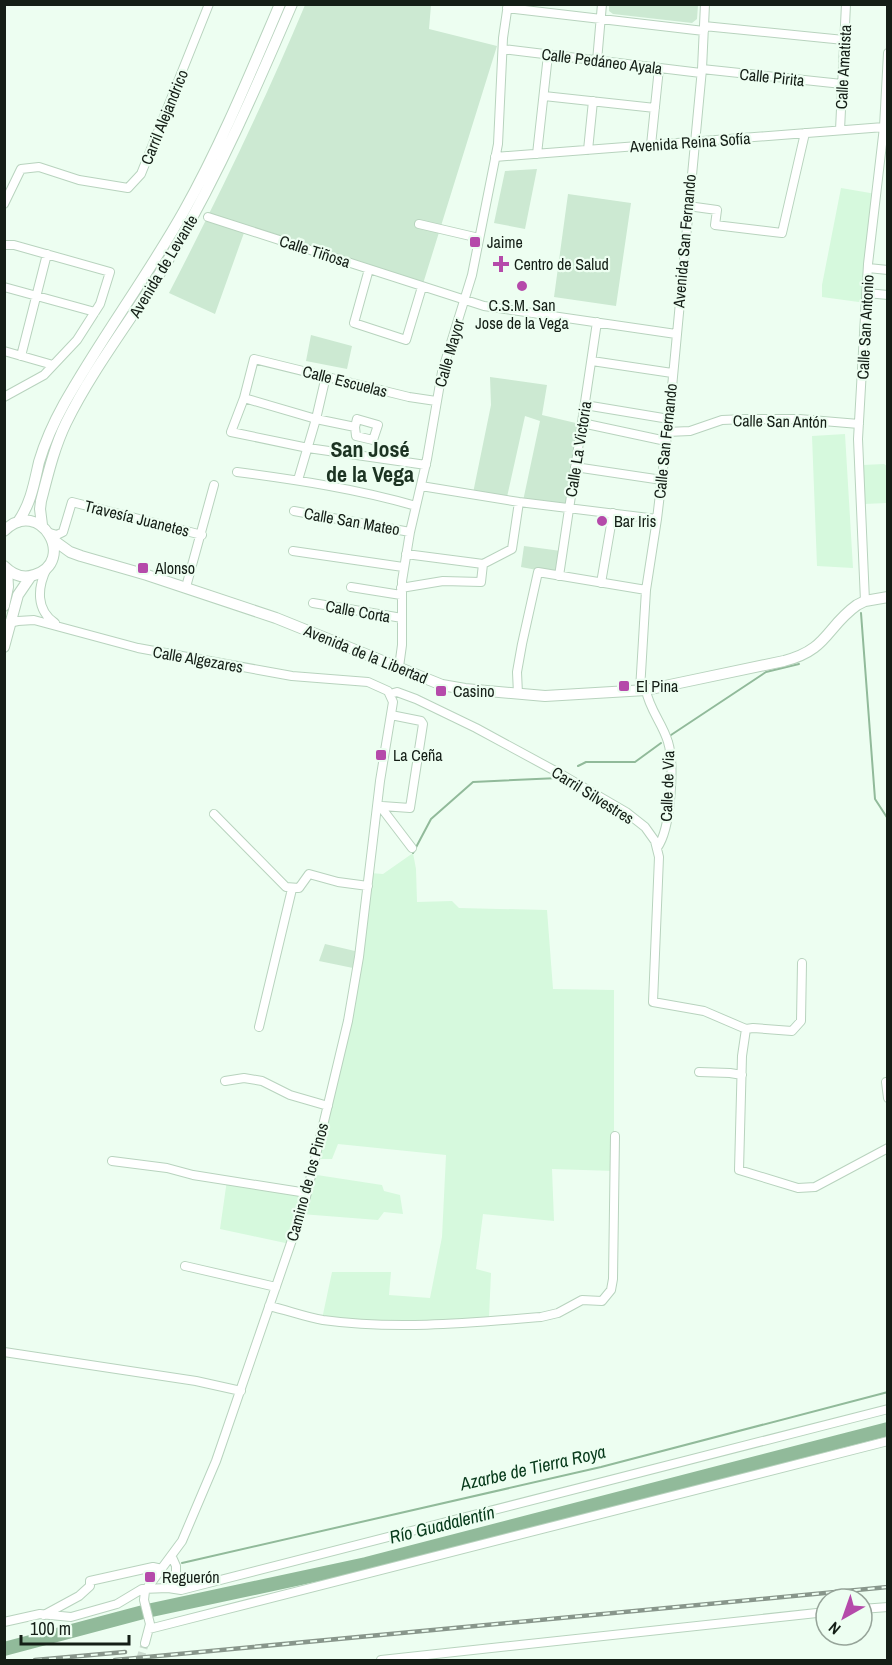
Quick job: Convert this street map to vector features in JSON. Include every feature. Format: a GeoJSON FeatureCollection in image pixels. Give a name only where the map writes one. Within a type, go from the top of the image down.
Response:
{"type":"FeatureCollection","features":[{"type":"Feature","properties":{"kind":"main road","name":"Avenida de Levante"},"geometry":{"type":"LineString","coordinates":[[18,522],[30,501],[40,461],[56,419],[83,371],[143,280],[185,208],[226,126],[280,4]]}},
{"type":"Feature","properties":{"kind":"main road","name":"Avenida de Levante"},"geometry":{"type":"LineString","coordinates":[[49,564],[54,550],[40,509],[56,447],[92,378],[152,286],[195,213],[236,132],[292,4]]}},
{"type":"Feature","properties":{"kind":"main road"},"geometry":{"type":"LineString","coordinates":[[5,530],[18,522],[30,521],[48,532]]}},
{"type":"Feature","properties":{"kind":"main road","name":"Avenida de la Libertad"},"geometry":{"type":"LineString","coordinates":[[48,532],[70,552],[186,587],[311,631],[449,687],[518,694],[553,696],[643,690],[697,681],[801,656],[821,643],[852,609],[865,601],[888,597]]}},
{"type":"Feature","properties":{"kind":"main road","name":"Avenida de la Libertad"},"geometry":{"type":"LineString","coordinates":[[31,576],[49,564],[69,556],[81,556]]}},
{"type":"Feature","properties":{"kind":"main road"},"geometry":{"type":"LineString","coordinates":[[6,568],[21,576],[31,576]]}},
{"type":"Feature","properties":{"kind":"main road"},"geometry":{"type":"LineString","coordinates":[[4,606],[8,587],[6,568]]}},
{"type":"Feature","properties":{"kind":"main road"},"geometry":{"type":"LineString","coordinates":[[4,647],[8,623],[18,595],[31,576]]}},
{"type":"Feature","properties":{"kind":"street","name":"Carril Alejandrico"},"geometry":{"type":"LineString","coordinates":[[4,204],[21,169],[39,167],[79,180],[128,189],[141,174],[209,4]]}},
{"type":"Feature","properties":{"kind":"street"},"geometry":{"type":"LineString","coordinates":[[597,61],[602,4]]}},
{"type":"Feature","properties":{"kind":"street","name":"Avenida San Fernando"},"geometry":{"type":"LineString","coordinates":[[676,334],[701,71],[705,4]]}},
{"type":"Feature","properties":{"kind":"street","name":"Calle Amatista"},"geometry":{"type":"LineString","coordinates":[[840,130],[846,4]]}},
{"type":"Feature","properties":{"kind":"street"},"geometry":{"type":"LineString","coordinates":[[507,6],[601,19],[844,40]]}},
{"type":"Feature","properties":{"kind":"street","name":"Calle Mayor"},"geometry":{"type":"LineString","coordinates":[[399,667],[402,654],[401,592],[410,532],[426,465],[444,364],[465,300],[479,238],[500,128],[507,6]]}},
{"type":"Feature","properties":{"kind":"street","name":"Calle Pedáneo Ayala"},"geometry":{"type":"LineString","coordinates":[[503,49],[701,71]]}},
{"type":"Feature","properties":{"kind":"street","name":"Calle San Antonio"},"geometry":{"type":"LineString","coordinates":[[865,601],[858,440],[868,268],[884,127],[888,53]]}},
{"type":"Feature","properties":{"kind":"street"},"geometry":{"type":"LineString","coordinates":[[537,154],[548,55]]}},
{"type":"Feature","properties":{"kind":"street"},"geometry":{"type":"LineString","coordinates":[[651,145],[659,68]]}},
{"type":"Feature","properties":{"kind":"street","name":"Calle Pirita"},"geometry":{"type":"LineString","coordinates":[[701,71],[842,84]]}},
{"type":"Feature","properties":{"kind":"street"},"geometry":{"type":"LineString","coordinates":[[544,96],[655,108]]}},
{"type":"Feature","properties":{"kind":"street"},"geometry":{"type":"LineString","coordinates":[[588,150],[593,101]]}},
{"type":"Feature","properties":{"kind":"street","name":"Avenida Reina Sofía"},"geometry":{"type":"LineString","coordinates":[[495,157],[884,127]]}},
{"type":"Feature","properties":{"kind":"street"},"geometry":{"type":"LineString","coordinates":[[688,206],[717,210],[715,225],[782,233],[805,133]]}},
{"type":"Feature","properties":{"kind":"street","name":"Calle Tiñosa"},"geometry":{"type":"LineString","coordinates":[[208,217],[422,287],[494,308],[676,334]]}},
{"type":"Feature","properties":{"kind":"street"},"geometry":{"type":"LineString","coordinates":[[419,224],[479,238]]}},
{"type":"Feature","properties":{"kind":"street"},"geometry":{"type":"LineString","coordinates":[[4,245],[14,245],[110,272],[100,304],[77,340],[44,375],[4,397]]}},
{"type":"Feature","properties":{"kind":"street"},"geometry":{"type":"LineString","coordinates":[[21,356],[47,254]]}},
{"type":"Feature","properties":{"kind":"street"},"geometry":{"type":"LineString","coordinates":[[868,268],[888,270]]}},
{"type":"Feature","properties":{"kind":"street"},"geometry":{"type":"LineString","coordinates":[[369,269],[354,322],[406,340],[422,287]]}},
{"type":"Feature","properties":{"kind":"street"},"geometry":{"type":"LineString","coordinates":[[4,287],[95,312]]}},
{"type":"Feature","properties":{"kind":"street"},"geometry":{"type":"LineString","coordinates":[[867,293],[888,295]]}},
{"type":"Feature","properties":{"kind":"street","name":"Calle La Victoria"},"geometry":{"type":"LineString","coordinates":[[559,576],[597,322]]}},
{"type":"Feature","properties":{"kind":"street","name":"Calle San Fernando"},"geometry":{"type":"LineString","coordinates":[[643,690],[646,590],[662,480],[676,334]]}},
{"type":"Feature","properties":{"kind":"street"},"geometry":{"type":"LineString","coordinates":[[4,351],[53,365]]}},
{"type":"Feature","properties":{"kind":"street","name":"Calle Escuelas"},"geometry":{"type":"LineString","coordinates":[[244,398],[254,358],[409,397],[436,401]]}},
{"type":"Feature","properties":{"kind":"street"},"geometry":{"type":"LineString","coordinates":[[592,361],[672,372]]}},
{"type":"Feature","properties":{"kind":"street"},"geometry":{"type":"LineString","coordinates":[[298,480],[326,376]]}},
{"type":"Feature","properties":{"kind":"street"},"geometry":{"type":"LineString","coordinates":[[355,427],[316,420],[244,398],[231,432],[308,448],[426,465]]}},
{"type":"Feature","properties":{"kind":"street"},"geometry":{"type":"LineString","coordinates":[[585,405],[669,419]]}},
{"type":"Feature","properties":{"kind":"street","name":"Calle San Antón"},"geometry":{"type":"LineString","coordinates":[[582,423],[666,437],[722,420],[746,418],[799,419],[859,424]]}},
{"type":"Feature","properties":{"kind":"street"},"geometry":{"type":"LineString","coordinates":[[575,467],[662,480]]}},
{"type":"Feature","properties":{"kind":"street"},"geometry":{"type":"LineString","coordinates":[[237,472],[365,492],[416,506]]}},
{"type":"Feature","properties":{"kind":"street"},"geometry":{"type":"LineString","coordinates":[[186,587],[214,485]]}},
{"type":"Feature","properties":{"kind":"street"},"geometry":{"type":"LineString","coordinates":[[421,486],[519,502],[657,519]]}},
{"type":"Feature","properties":{"kind":"street","name":"Travesía Juanetes"},"geometry":{"type":"LineString","coordinates":[[48,532],[57,535],[63,532],[72,502],[202,535]]}},
{"type":"Feature","properties":{"kind":"street"},"geometry":{"type":"LineString","coordinates":[[406,554],[483,564],[512,549],[519,502]]}},
{"type":"Feature","properties":{"kind":"street","name":"Calle San Mateo"},"geometry":{"type":"LineString","coordinates":[[294,511],[410,532]]}},
{"type":"Feature","properties":{"kind":"street"},"geometry":{"type":"LineString","coordinates":[[601,583],[613,513]]}},
{"type":"Feature","properties":{"kind":"street"},"geometry":{"type":"LineString","coordinates":[[293,551],[404,567]]}},
{"type":"Feature","properties":{"kind":"street"},"geometry":{"type":"LineString","coordinates":[[49,564],[40,587],[41,605],[49,619],[64,627]]}},
{"type":"Feature","properties":{"kind":"street"},"geometry":{"type":"LineString","coordinates":[[351,587],[401,592],[443,580],[481,582],[483,564]]}},
{"type":"Feature","properties":{"kind":"street"},"geometry":{"type":"LineString","coordinates":[[518,694],[517,672],[538,572],[646,590]]}},
{"type":"Feature","properties":{"kind":"street","name":"Calle Corta"},"geometry":{"type":"LineString","coordinates":[[314,603],[402,618]]}},
{"type":"Feature","properties":{"kind":"street","name":"Calle Algezares"},"geometry":{"type":"LineString","coordinates":[[8,623],[34,620],[138,648],[292,676],[368,682],[384,688],[390,694]]}},
{"type":"Feature","properties":{"kind":"street","name":"Calle de Via"},"geometry":{"type":"LineString","coordinates":[[643,690],[669,744],[669,815],[657,848]]}},
{"type":"Feature","properties":{"kind":"street","name":"Carril Silvestres"},"geometry":{"type":"LineString","coordinates":[[390,694],[397,692],[432,706],[560,773],[626,812],[645,827],[657,848]]}},
{"type":"Feature","properties":{"kind":"street","name":"Camino de los Pinos"},"geometry":{"type":"LineString","coordinates":[[149,1625],[144,1600],[146,1589],[182,1541],[216,1461],[307,1193],[348,1021],[380,806],[393,702],[390,694]]}},
{"type":"Feature","properties":{"kind":"street"},"geometry":{"type":"LineString","coordinates":[[380,806],[410,808],[423,724],[421,721],[391,716]]}},
{"type":"Feature","properties":{"kind":"street"},"geometry":{"type":"LineString","coordinates":[[380,806],[412,848]]}},
{"type":"Feature","properties":{"kind":"street"},"geometry":{"type":"LineString","coordinates":[[214,814],[286,887],[299,888],[309,874],[338,882],[368,886]]}},
{"type":"Feature","properties":{"kind":"street"},"geometry":{"type":"LineString","coordinates":[[657,848],[659,857],[653,1002],[704,1011],[746,1029],[792,1031],[801,1022],[802,963]]}},
{"type":"Feature","properties":{"kind":"street"},"geometry":{"type":"LineString","coordinates":[[259,1027],[292,889]]}},
{"type":"Feature","properties":{"kind":"street"},"geometry":{"type":"LineString","coordinates":[[746,1029],[739,1170],[798,1188],[815,1187],[888,1148]]}},
{"type":"Feature","properties":{"kind":"street"},"geometry":{"type":"LineString","coordinates":[[699,1072],[730,1072],[742,1075]]}},
{"type":"Feature","properties":{"kind":"street"},"geometry":{"type":"LineString","coordinates":[[225,1081],[244,1078],[262,1081],[290,1095],[328,1106]]}},
{"type":"Feature","properties":{"kind":"street"},"geometry":{"type":"LineString","coordinates":[[886,1082],[888,1098]]}},
{"type":"Feature","properties":{"kind":"street"},"geometry":{"type":"LineString","coordinates":[[269,1306],[322,1319],[378,1324],[436,1324],[541,1317],[558,1313],[582,1300],[602,1301],[614,1279],[615,1136]]}},
{"type":"Feature","properties":{"kind":"street"},"geometry":{"type":"LineString","coordinates":[[112,1161],[167,1167],[193,1175],[307,1193]]}},
{"type":"Feature","properties":{"kind":"street"},"geometry":{"type":"LineString","coordinates":[[185,1266],[276,1287]]}},
{"type":"Feature","properties":{"kind":"street"},"geometry":{"type":"LineString","coordinates":[[4,1352],[241,1390]]}},
{"type":"Feature","properties":{"kind":"street"},"geometry":{"type":"LineString","coordinates":[[4,1622],[40,1614],[71,1617],[117,1604],[141,1589],[181,1590],[888,1409]]}},
{"type":"Feature","properties":{"kind":"street"},"geometry":{"type":"LineString","coordinates":[[145,1643],[149,1625],[888,1441]]}},
{"type":"Feature","properties":{"kind":"street"},"geometry":{"type":"LineString","coordinates":[[168,1588],[173,1584],[177,1575],[176,1566],[171,1557]]}},
{"type":"Feature","properties":{"kind":"street"},"geometry":{"type":"LineString","coordinates":[[44,1615],[79,1596],[90,1586],[90,1581],[153,1567],[162,1569]]}},
{"type":"Feature","properties":{"kind":"street"},"geometry":{"type":"LineString","coordinates":[[381,1660],[814,1613]]}},
{"type":"Feature","properties":{"kind":"shaded area"},"geometry":{"type":"Polygon","coordinates":[[[305,5],[431,5],[429,29],[497,46],[422,287],[245,230],[215,314],[169,293],[240,150],[305,5]]]}},
{"type":"Feature","properties":{"kind":"shaded area"},"geometry":{"type":"Polygon","coordinates":[[[609,5],[698,5],[697,19],[692,23],[613,14],[609,11],[609,5]]]}},
{"type":"Feature","properties":{"kind":"shaded area"},"geometry":{"type":"Polygon","coordinates":[[[537,169],[525,229],[494,223],[505,171],[537,169]]]}},
{"type":"Feature","properties":{"kind":"shaded area"},"geometry":{"type":"Polygon","coordinates":[[[841,188],[876,194],[866,303],[822,297],[822,285],[841,188]]]}},
{"type":"Feature","properties":{"kind":"shaded area"},"geometry":{"type":"Polygon","coordinates":[[[568,194],[631,203],[616,306],[554,297],[568,194]]]}},
{"type":"Feature","properties":{"kind":"shaded area"},"geometry":{"type":"Polygon","coordinates":[[[311,335],[352,346],[347,369],[306,361],[311,335]]]}},
{"type":"Feature","properties":{"kind":"shaded area"},"geometry":{"type":"Polygon","coordinates":[[[490,377],[547,385],[542,415],[580,424],[567,507],[523,501],[540,421],[525,416],[507,497],[473,493],[491,405],[490,377]]]}},
{"type":"Feature","properties":{"kind":"shaded area"},"geometry":{"type":"Polygon","coordinates":[[[845,434],[853,568],[817,566],[812,436],[845,434]]]}},
{"type":"Feature","properties":{"kind":"shaded area"},"geometry":{"type":"Polygon","coordinates":[[[884,464],[887,466],[887,503],[864,504],[863,465],[884,464]]]}},
{"type":"Feature","properties":{"kind":"shaded area"},"geometry":{"type":"Polygon","coordinates":[[[524,546],[561,551],[558,574],[521,567],[524,546]]]}},
{"type":"Feature","properties":{"kind":"shaded area"},"geometry":{"type":"Polygon","coordinates":[[[413,853],[417,902],[452,901],[459,908],[547,910],[553,989],[614,990],[614,1171],[552,1169],[554,1221],[483,1214],[476,1269],[491,1273],[489,1317],[436,1324],[322,1319],[332,1272],[391,1272],[389,1295],[430,1298],[442,1237],[446,1155],[338,1144],[332,1159],[320,1159],[317,1175],[382,1185],[384,1191],[400,1195],[403,1214],[384,1212],[378,1220],[301,1214],[290,1244],[220,1229],[227,1180],[307,1193],[344,1044],[370,873],[383,874],[413,853]]]}},
{"type":"Feature","properties":{"kind":"shaded area"},"geometry":{"type":"Polygon","coordinates":[[[325,944],[355,951],[353,968],[319,961],[325,944]]]}},
{"type":"Feature","properties":{"kind":"waterway"},"geometry":{"type":"LineString","coordinates":[[861,613],[875,799],[888,819]]}},
{"type":"Feature","properties":{"kind":"waterway"},"geometry":{"type":"LineString","coordinates":[[671,735],[766,672],[799,664]]}},
{"type":"Feature","properties":{"kind":"waterway"},"geometry":{"type":"LineString","coordinates":[[578,766],[586,762],[635,762],[661,743]]}},
{"type":"Feature","properties":{"kind":"waterway"},"geometry":{"type":"LineString","coordinates":[[413,853],[431,819],[473,782],[559,778]]}},
{"type":"Feature","properties":{"kind":"waterway","name":"Azarbe de Tierra Roya"},"geometry":{"type":"LineString","coordinates":[[182,1563],[601,1467],[888,1392]]}},
{"type":"Feature","properties":{"kind":"waterway","name":"Río Guadalentín"},"geometry":{"type":"LineString","coordinates":[[4,1649],[147,1611],[366,1564],[888,1429]]}},
{"type":"Feature","properties":{"kind":"tunnel"},"geometry":{"type":"LineString","coordinates":[[140,1660],[145,1643]]}},
{"type":"Feature","properties":{"kind":"railway"},"geometry":{"type":"LineString","coordinates":[[115,1660],[888,1587]]}},
{"type":"Feature","properties":{"kind":"railway"},"geometry":{"type":"LineString","coordinates":[[35,1660],[125,1652]]}},
{"type":"Feature","properties":{"kind":"place","name":"Jaime"},"geometry":{"type":"Point","coordinates":[475,242]}},
{"type":"Feature","properties":{"kind":"place","name":"Centro de Salud"},"geometry":{"type":"Point","coordinates":[501,264]}},
{"type":"Feature","properties":{"kind":"place","name":"C.S.M. San Jose de la Vega"},"geometry":{"type":"Point","coordinates":[522,286]}},
{"type":"Feature","properties":{"kind":"place","name":"Bar Iris"},"geometry":{"type":"Point","coordinates":[602,521]}},
{"type":"Feature","properties":{"kind":"place","name":"Alonso"},"geometry":{"type":"Point","coordinates":[143,568]}},
{"type":"Feature","properties":{"kind":"place","name":"El Pina"},"geometry":{"type":"Point","coordinates":[624,686]}},
{"type":"Feature","properties":{"kind":"place","name":"Casino"},"geometry":{"type":"Point","coordinates":[441,691]}},
{"type":"Feature","properties":{"kind":"place","name":"La Ceña"},"geometry":{"type":"Point","coordinates":[381,755]}},
{"type":"Feature","properties":{"kind":"place","name":"Reguerón"},"geometry":{"type":"Point","coordinates":[150,1577]}},
{"type":"Feature","properties":{"kind":"district","name":"San José de la Vega"},"geometry":{"type":"Point","coordinates":[370,462]}}]}
